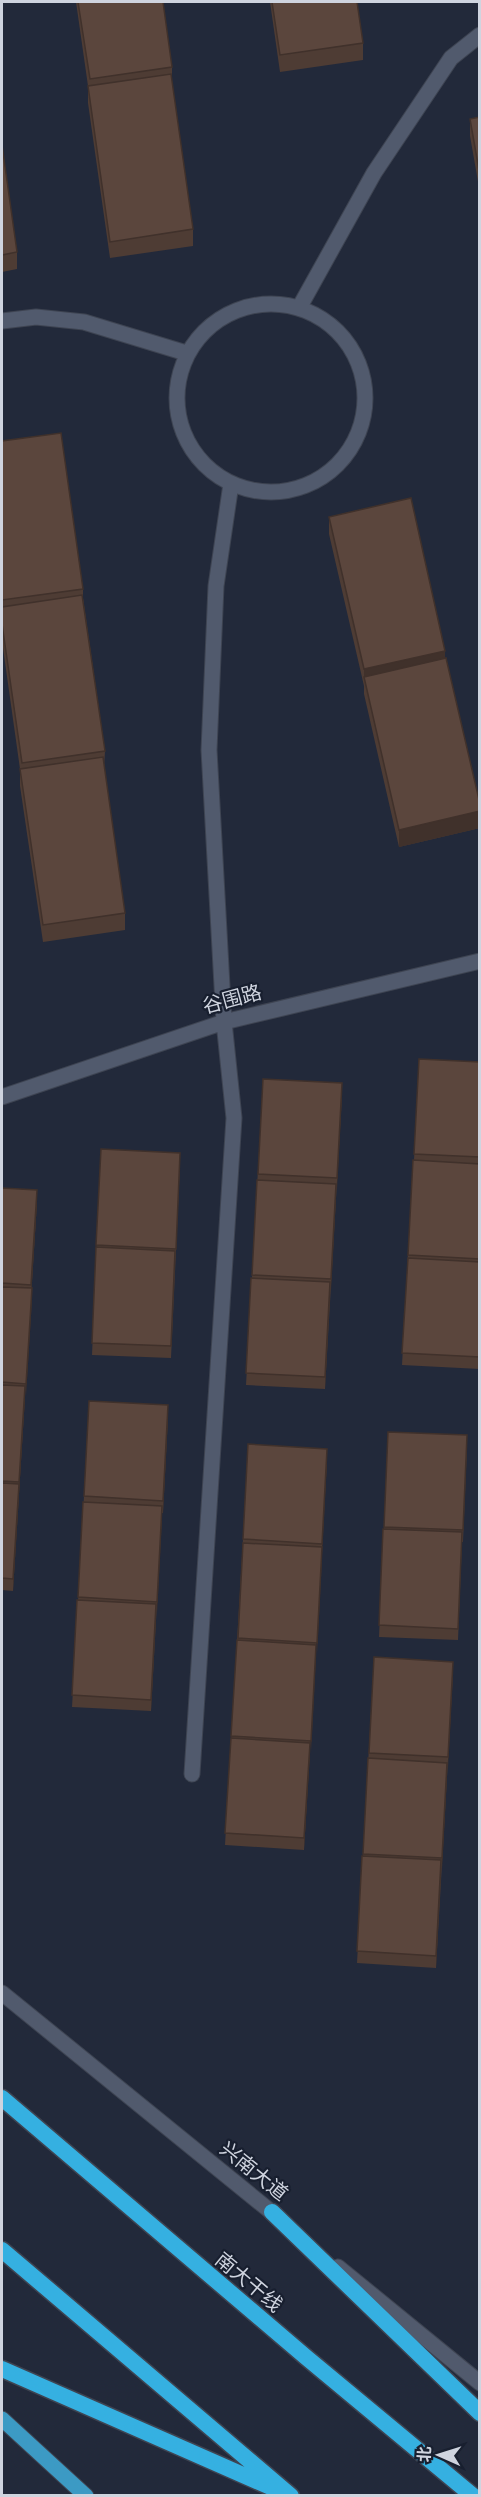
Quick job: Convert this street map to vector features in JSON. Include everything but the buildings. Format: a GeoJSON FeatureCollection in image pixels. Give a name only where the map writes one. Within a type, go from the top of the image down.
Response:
{"type":"FeatureCollection","features":[{"type":"Feature","properties":{"kind":"highway","name":"南大干线"},"geometry":{"type":"LineString","coordinates":[[2,2098],[297,2350],[473,2496]]}},
{"type":"Feature","properties":{"kind":"highway"},"geometry":{"type":"LineString","coordinates":[[272,2212],[480,2413]]}},
{"type":"Feature","properties":{"kind":"highway"},"geometry":{"type":"LineString","coordinates":[[2,2250],[290,2496]]}},
{"type":"Feature","properties":{"kind":"highway"},"geometry":{"type":"LineString","coordinates":[[2,2369],[290,2496]]}},
{"type":"Feature","properties":{"kind":"main road"},"geometry":{"type":"LineString","coordinates":[[2,2419],[86,2496]]}},
{"type":"Feature","properties":{"kind":"street"},"geometry":{"type":"LineString","coordinates":[[299,308],[374,173],[451,58],[480,35]]}},
{"type":"Feature","properties":{"kind":"street"},"geometry":{"type":"LineString","coordinates":[[269,303],[299,308],[326,321],[346,342],[360,368],[365,398],[360,428],[346,455],[325,475],[295,489],[263,492],[231,484],[206,466],[186,440],[177,409],[179,377],[186,353],[213,323],[240,308],[269,303]]}},
{"type":"Feature","properties":{"kind":"street"},"geometry":{"type":"LineString","coordinates":[[2,321],[36,317],[84,322],[186,353]]}},
{"type":"Feature","properties":{"kind":"street"},"geometry":{"type":"LineString","coordinates":[[192,1774],[234,1118],[225,1022],[209,750],[216,586],[231,484]]}},
{"type":"Feature","properties":{"kind":"street","name":"谷围路"},"geometry":{"type":"LineString","coordinates":[[2,1097],[225,1022],[480,961]]}},
{"type":"Feature","properties":{"kind":"street","name":"兴南大道"},"geometry":{"type":"LineString","coordinates":[[2,1993],[480,2383]]}}]}
